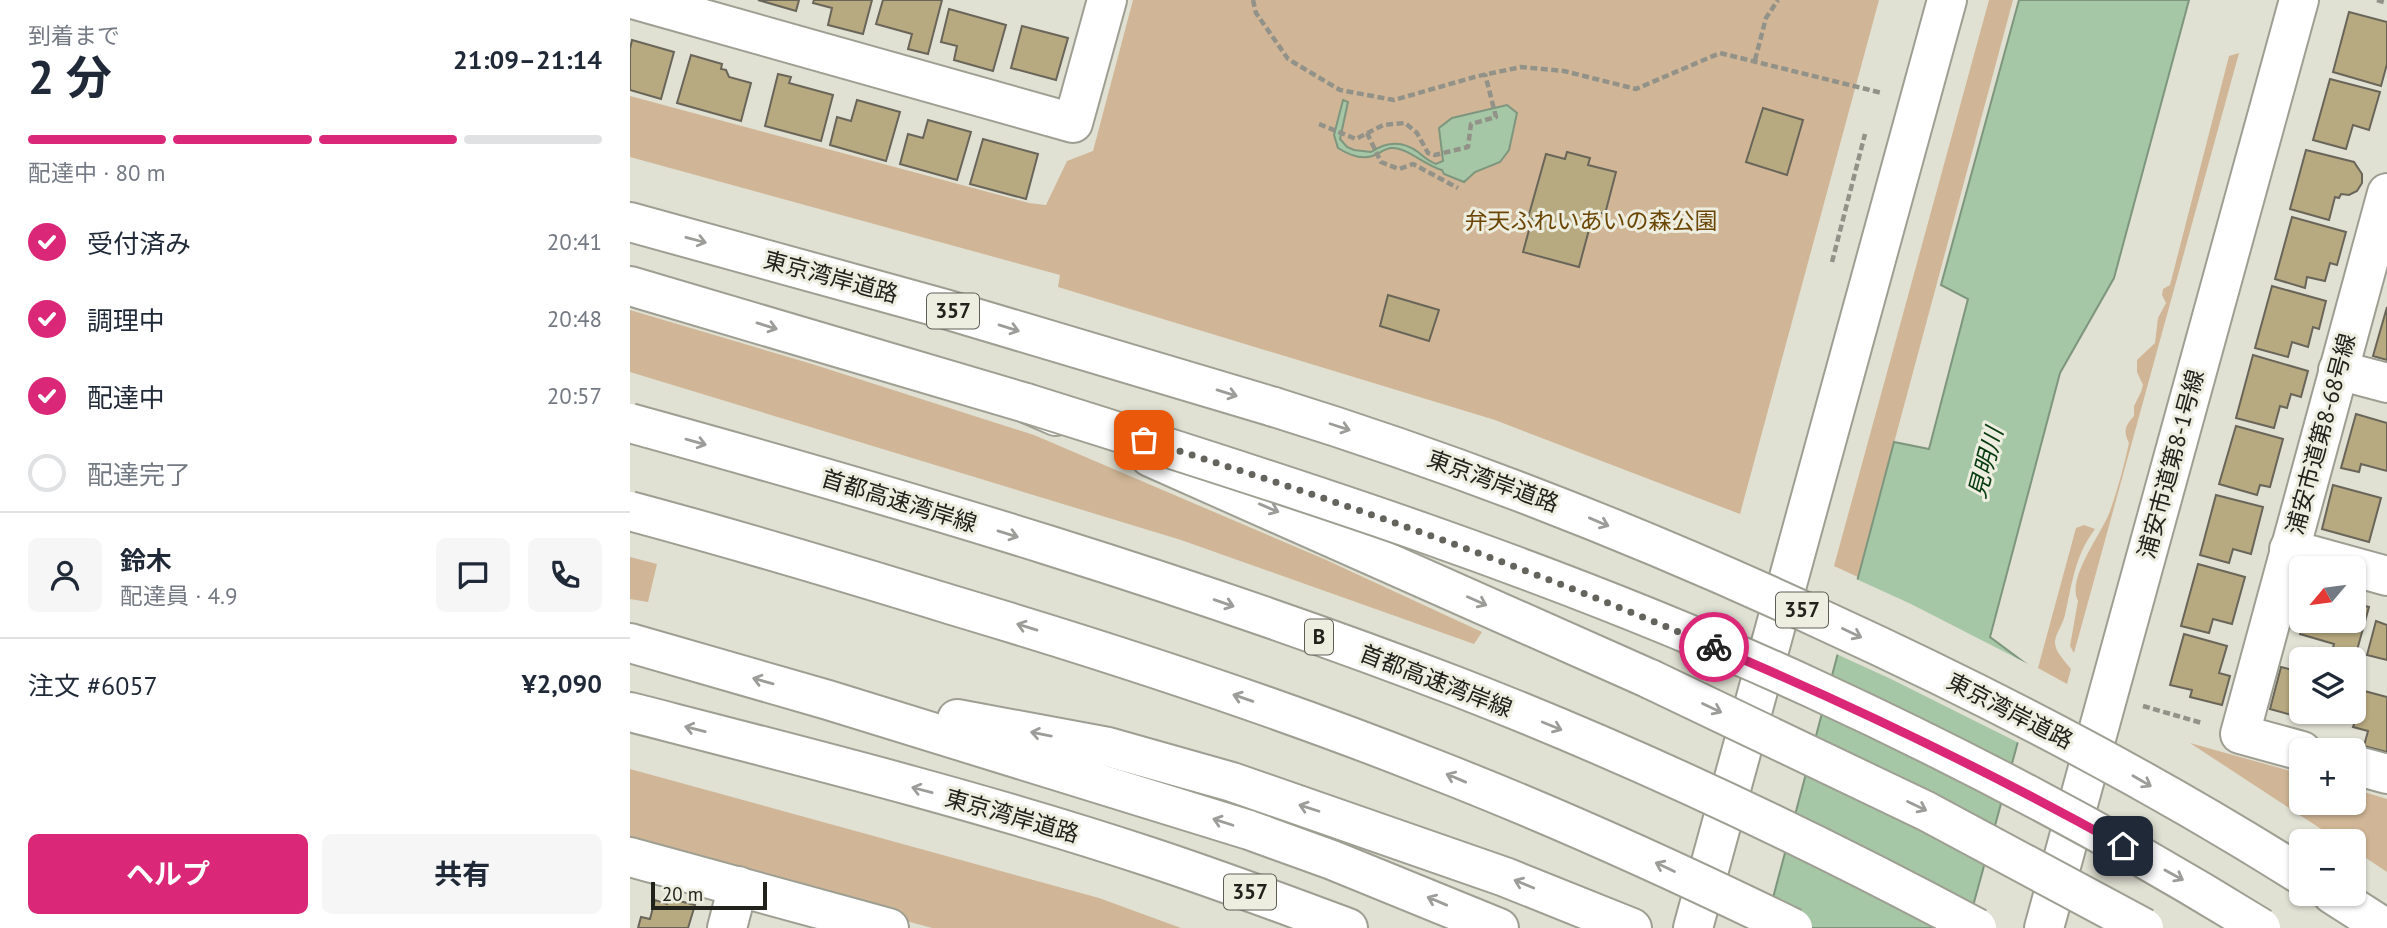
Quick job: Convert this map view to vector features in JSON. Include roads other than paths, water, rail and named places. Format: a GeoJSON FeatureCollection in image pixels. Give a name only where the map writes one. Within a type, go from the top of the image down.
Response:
{"type":"FeatureCollection","features":[{"type":"Feature","properties":{"kind":"main road"},"geometry":{"type":"LineString","coordinates":[[636,0],[1073,123],[1107,0]]}},
{"type":"Feature","properties":{"kind":"main road"},"geometry":{"type":"LineString","coordinates":[[1693,928],[1947,0]]}},
{"type":"Feature","properties":{"kind":"main road","name":"浦安市道第8-1号線"},"geometry":{"type":"LineString","coordinates":[[2044,928],[2299,0]]}},
{"type":"Feature","properties":{"kind":"main road","name":"浦安市道第8-68号線"},"geometry":{"type":"LineString","coordinates":[[2289,747],[2240,734],[2387,193]]}},
{"type":"Feature","properties":{"kind":"main road","name":"東京湾岸道路"},"geometry":{"type":"LineString","coordinates":[[630,222],[945,309],[1274,407],[1417,453],[1539,497],[1776,598],[1968,688],[2053,732],[2289,868]]}},
{"type":"Feature","properties":{"kind":"main road"},"geometry":{"type":"LineString","coordinates":[[630,286],[1026,403],[1309,493],[1485,555],[1763,667],[1932,745],[2189,883],[2261,928]]}},
{"type":"Feature","properties":{"kind":"main road"},"geometry":{"type":"LineString","coordinates":[[2339,370],[2387,383]]}},
{"type":"Feature","properties":{"kind":"main road"},"geometry":{"type":"LineString","coordinates":[[1026,403],[1340,539],[1821,759],[1938,817],[2144,928]]}},
{"type":"Feature","properties":{"kind":"main road","name":"首都高速湾岸線"},"geometry":{"type":"LineString","coordinates":[[630,423],[1152,578],[1459,687],[1632,759],[1769,821],[1977,928]]}},
{"type":"Feature","properties":{"kind":"main road"},"geometry":{"type":"LineString","coordinates":[[630,511],[1132,659],[1282,711],[1430,767],[1604,839],[1793,928]]}},
{"type":"Feature","properties":{"kind":"main road"},"geometry":{"type":"LineString","coordinates":[[2289,549],[2387,576]]}},
{"type":"Feature","properties":{"kind":"main road","name":"357"},"geometry":{"type":"LineString","coordinates":[[630,643],[828,700],[1249,830],[1332,859],[1499,928]]}},
{"type":"Feature","properties":{"kind":"main road"},"geometry":{"type":"LineString","coordinates":[[828,700],[996,725],[1108,747],[1231,782],[1347,821],[1505,877],[1632,928]]}},
{"type":"Feature","properties":{"kind":"main road","name":"東京湾岸道路"},"geometry":{"type":"LineString","coordinates":[[630,712],[944,796],[1152,858],[1348,928]]}},
{"type":"Feature","properties":{"kind":"main road"},"geometry":{"type":"LineString","coordinates":[[2366,768],[2387,774]]}},
{"type":"Feature","properties":{"kind":"main road"},"geometry":{"type":"LineString","coordinates":[[630,858],[890,928]]}},
{"type":"Feature","properties":{"kind":"main road"},"geometry":{"type":"LineString","coordinates":[[727,928],[738,886]]}},
{"type":"Feature","properties":{"kind":"main road"},"geometry":{"type":"LineString","coordinates":[[2351,906],[2385,928]]}},
{"type":"Feature","properties":{"kind":"water","name":"見明川"},"geometry":{"type":"Polygon","coordinates":[[[2019,0],[2189,0],[2114,278],[2060,373],[1990,637],[2037,672],[1967,928],[1765,928],[1894,442],[1929,449],[1968,299],[1941,285],[2019,0]]]}},
{"type":"Feature","properties":{"kind":"water"},"geometry":{"type":"Polygon","coordinates":[[[1343,100],[1348,102],[1340,139],[1347,147],[1371,152],[1388,144],[1400,144],[1412,148],[1436,164],[1443,161],[1439,128],[1452,118],[1507,105],[1517,113],[1509,150],[1500,162],[1475,172],[1464,182],[1397,148],[1360,157],[1338,148],[1334,135],[1343,100]]]}},
{"type":"Feature","properties":{"kind":"park label","name":"弁天ふれいあいの森公園"},"geometry":{"type":"Point","coordinates":[1591,221]}}]}
